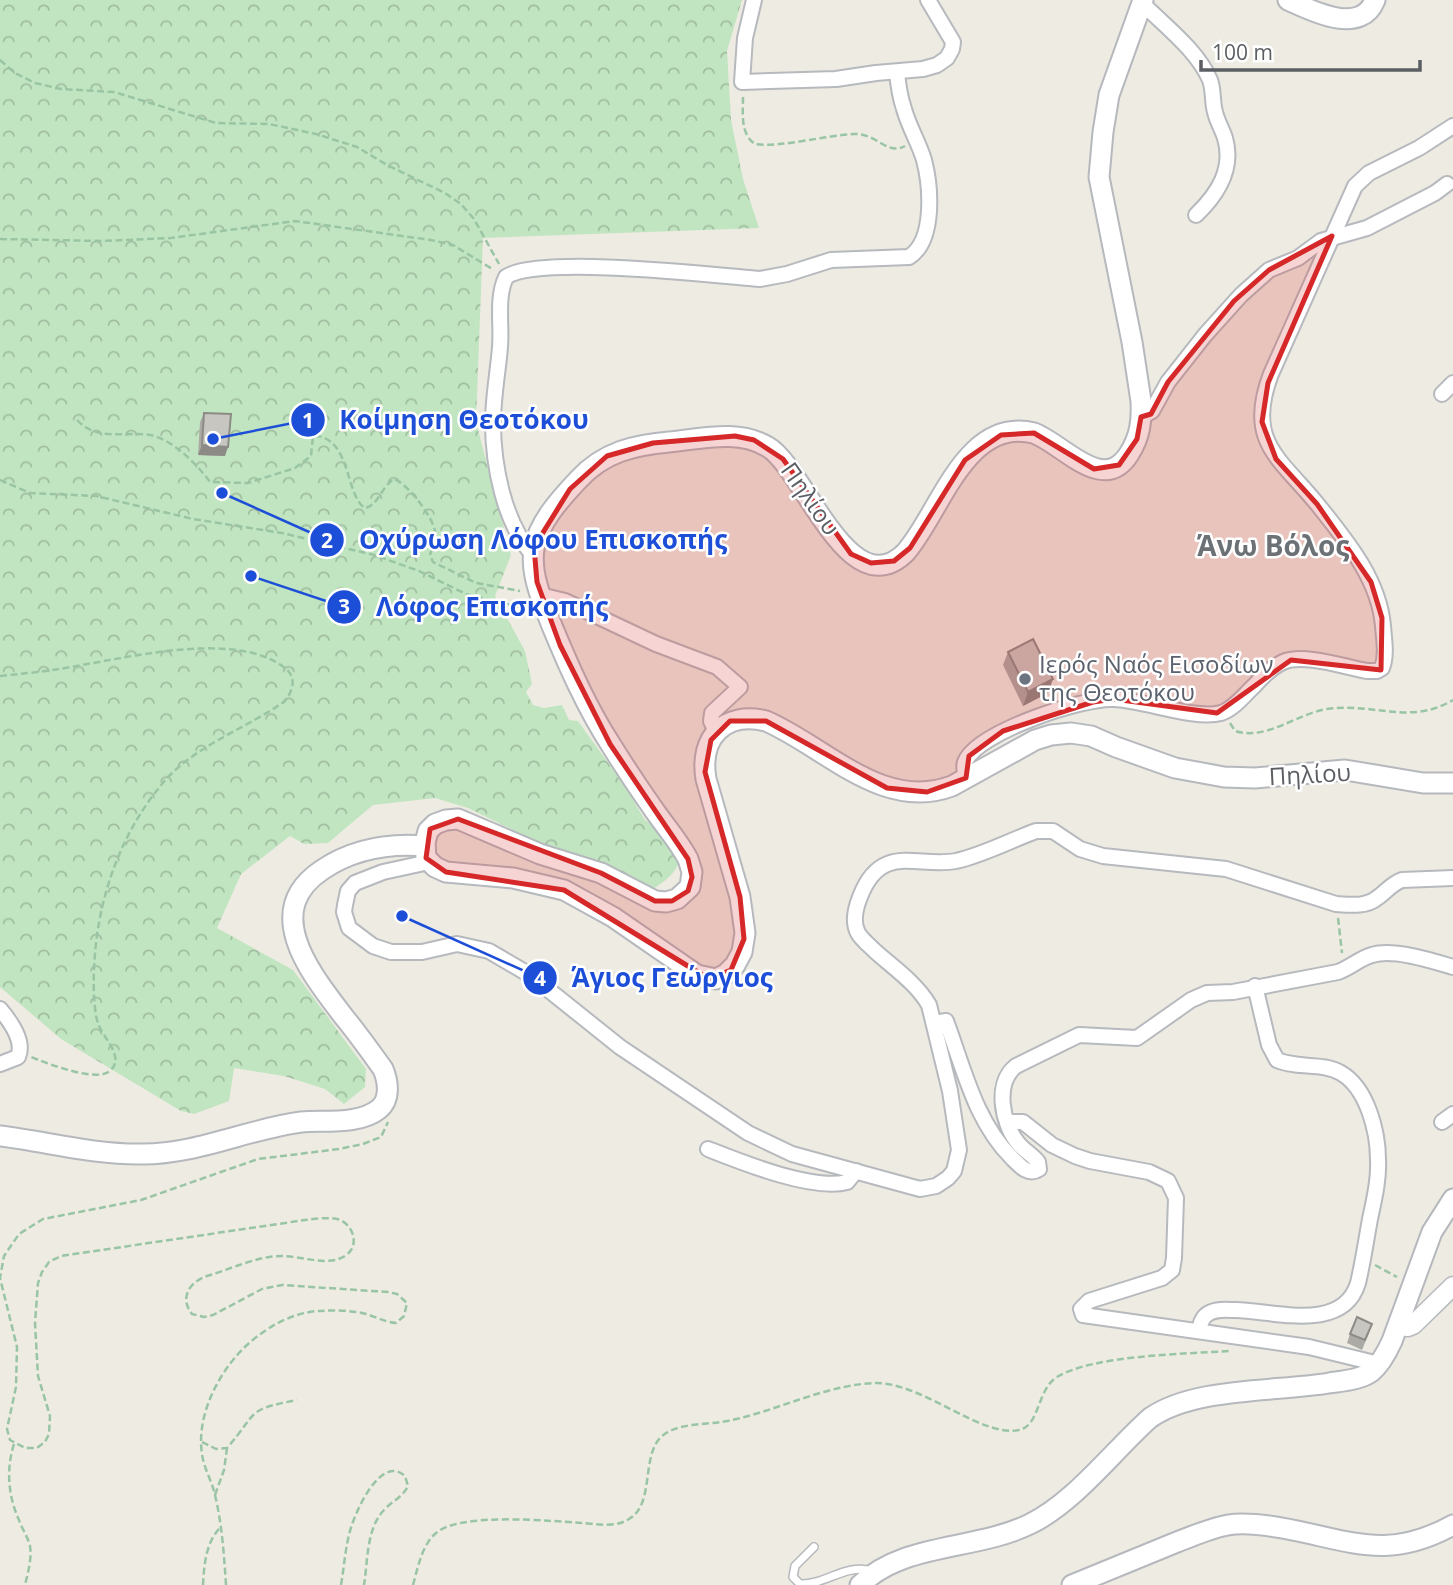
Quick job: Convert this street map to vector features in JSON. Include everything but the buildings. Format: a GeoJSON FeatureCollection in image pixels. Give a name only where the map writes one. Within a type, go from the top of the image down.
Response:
{"type":"FeatureCollection","features":[{"type":"Feature","properties":{"kind":"main road"},"geometry":{"type":"LineString","coordinates":[[1288,0],[1322,14],[1346,19],[1367,12],[1376,0]]}},
{"type":"Feature","properties":{"kind":"main road","name":"Πηλίου"},"geometry":{"type":"LineString","coordinates":[[533,555],[538,536],[559,502],[586,471],[607,456],[644,444],[735,436],[761,443],[783,459],[825,524],[851,554],[868,563],[887,563],[899,558],[910,548],[961,464],[985,443],[1009,433],[1029,432],[1088,467],[1101,471],[1110,470],[1123,462],[1138,435],[1141,417],[1135,362],[1099,177],[1102,132],[1109,95],[1143,1]]}},
{"type":"Feature","properties":{"kind":"main road"},"geometry":{"type":"LineString","coordinates":[[427,854],[428,831],[438,822],[451,819],[467,822],[540,854],[601,873],[655,901],[677,899],[691,887],[692,872],[688,859],[602,730],[579,686],[543,603],[533,555]]}},
{"type":"Feature","properties":{"kind":"main road","name":"Πηλίου"},"geometry":{"type":"LineString","coordinates":[[716,732],[734,719],[748,718],[766,722],[887,788],[913,793],[941,790],[1035,740],[1072,733],[1091,736],[1155,762],[1190,772],[1224,777],[1255,778],[1345,770],[1423,783],[1453,783]]}},
{"type":"Feature","properties":{"kind":"main road"},"geometry":{"type":"LineString","coordinates":[[0,1136],[94,1151],[146,1154],[184,1149],[300,1122],[354,1118],[381,1107],[387,1092],[383,1069],[306,965],[295,939],[294,911],[299,895],[311,879],[357,853],[392,844],[427,854],[443,871],[513,878],[564,890],[613,917],[697,975],[709,979],[721,977],[738,959],[744,946],[745,933],[740,897],[705,772],[708,747],[716,732]]}},
{"type":"Feature","properties":{"kind":"main road"},"geometry":{"type":"LineString","coordinates":[[860,1585],[876,1572],[900,1559],[1002,1536],[1031,1524],[1064,1500],[1150,1418],[1170,1407],[1206,1398],[1344,1381],[1366,1374],[1379,1364],[1399,1326],[1432,1232],[1453,1199]]}},
{"type":"Feature","properties":{"kind":"main road"},"geometry":{"type":"LineString","coordinates":[[1072,1585],[1228,1525],[1277,1527],[1352,1544],[1373,1546],[1415,1542],[1453,1525]]}},
{"type":"Feature","properties":{"kind":"street"},"geometry":{"type":"LineString","coordinates":[[754,0],[746,38],[742,82],[836,79],[937,65],[947,58],[953,49],[953,42],[928,0]]}},
{"type":"Feature","properties":{"kind":"street"},"geometry":{"type":"LineString","coordinates":[[1143,1],[1206,73],[1211,83],[1214,112],[1226,140],[1227,159],[1222,181],[1217,193],[1196,215]]}},
{"type":"Feature","properties":{"kind":"street"},"geometry":{"type":"LineString","coordinates":[[533,555],[510,519],[495,452],[494,409],[502,290],[506,277],[529,268],[566,267],[760,279],[787,274],[831,260],[909,257],[918,251],[923,242],[928,220],[924,160],[903,107],[897,72]]}},
{"type":"Feature","properties":{"kind":"street"},"geometry":{"type":"LineString","coordinates":[[966,778],[966,761],[993,737],[1024,721],[1093,702],[1114,699],[1210,714],[1227,710],[1269,672],[1291,660],[1381,670],[1385,650],[1380,606],[1366,572],[1317,504],[1276,459],[1267,442],[1262,422],[1263,401],[1268,383],[1352,192],[1363,177],[1419,148],[1453,126]]}},
{"type":"Feature","properties":{"kind":"street"},"geometry":{"type":"LineString","coordinates":[[1141,417],[1152,411],[1168,382],[1193,350],[1249,287],[1273,267],[1295,260],[1332,236],[1367,228],[1435,193],[1447,184]]}},
{"type":"Feature","properties":{"kind":"street"},"geometry":{"type":"LineString","coordinates":[[1442,394],[1453,383]]}},
{"type":"Feature","properties":{"kind":"street"},"geometry":{"type":"LineString","coordinates":[[543,603],[573,604],[656,644],[717,667],[740,687],[712,713],[711,722],[716,732]]}},
{"type":"Feature","properties":{"kind":"street"},"geometry":{"type":"LineString","coordinates":[[427,854],[355,883],[348,891],[345,905],[349,928],[373,946],[391,952],[422,952],[457,944],[489,951],[530,975],[620,1048],[748,1133],[792,1154],[920,1189],[936,1186],[954,1171],[958,1160],[958,1137],[934,1023],[925,999],[867,944],[855,927],[857,905],[866,884],[876,872],[897,861],[957,860],[1036,831],[1048,830],[1080,849],[1103,856],[1226,869],[1336,904],[1370,902],[1402,880],[1453,878]]}},
{"type":"Feature","properties":{"kind":"street"},"geometry":{"type":"LineString","coordinates":[[934,1023],[946,1021],[981,1115],[994,1139],[1022,1168],[1029,1171],[1037,1170],[1037,1159],[1018,1144],[1007,1122],[1003,1101],[1004,1086],[1008,1075],[1016,1066],[1074,1037],[1084,1035],[1137,1038],[1196,997],[1207,993],[1233,992],[1345,970],[1371,955],[1406,955],[1453,967]]}},
{"type":"Feature","properties":{"kind":"street"},"geometry":{"type":"LineString","coordinates":[[1199,1331],[1205,1316],[1220,1310],[1316,1315],[1331,1312],[1345,1304],[1355,1292],[1363,1258],[1378,1161],[1377,1144],[1365,1101],[1353,1083],[1340,1072],[1320,1066],[1294,1065],[1277,1060],[1269,1045],[1255,986]]}},
{"type":"Feature","properties":{"kind":"street"},"geometry":{"type":"LineString","coordinates":[[0,1009],[15,1031],[20,1053],[13,1060],[0,1064]]}},
{"type":"Feature","properties":{"kind":"street"},"geometry":{"type":"LineString","coordinates":[[1007,1122],[1023,1122],[1065,1152],[1090,1161],[1154,1174],[1172,1186],[1176,1198],[1172,1270],[1162,1278],[1094,1298],[1086,1303],[1083,1315],[1309,1347],[1379,1364]]}},
{"type":"Feature","properties":{"kind":"street"},"geometry":{"type":"LineString","coordinates":[[708,1149],[771,1172],[819,1181],[842,1183],[851,1179],[856,1171]]}},
{"type":"Feature","properties":{"kind":"street"},"geometry":{"type":"LineString","coordinates":[[1399,1326],[1413,1325],[1453,1286]]}},
{"type":"Feature","properties":{"kind":"lane"},"geometry":{"type":"LineString","coordinates":[[814,1547],[795,1566],[793,1577],[800,1584],[816,1584],[860,1568],[876,1572]]}},
{"type":"Feature","properties":{"kind":"path"},"geometry":{"type":"LineString","coordinates":[[0,60],[15,73],[35,83],[61,89],[114,92],[216,123],[269,124],[316,134],[357,147],[387,166],[445,193],[461,204],[474,219],[506,277]]}},
{"type":"Feature","properties":{"kind":"path"},"geometry":{"type":"LineString","coordinates":[[742,82],[744,126],[750,141],[755,144],[866,134],[887,147],[900,149],[906,146],[913,135]]}},
{"type":"Feature","properties":{"kind":"path"},"geometry":{"type":"LineString","coordinates":[[0,239],[171,238],[295,221],[453,245],[506,277]]}},
{"type":"Feature","properties":{"kind":"path"},"geometry":{"type":"LineString","coordinates":[[77,419],[87,430],[153,435],[185,454],[200,467],[210,482],[248,483],[295,468],[311,456],[311,438],[323,436],[330,441],[344,461],[361,506],[373,506],[389,482],[394,479],[403,484],[432,523],[435,531],[430,555],[433,562],[476,583],[543,603]]}},
{"type":"Feature","properties":{"kind":"path"},"geometry":{"type":"LineString","coordinates":[[0,480],[30,493],[96,496],[193,519],[282,533],[374,555],[419,571],[466,594],[512,607],[543,603]]}},
{"type":"Feature","properties":{"kind":"path"},"geometry":{"type":"LineString","coordinates":[[0,676],[59,669],[142,653],[240,649],[268,657],[287,669],[293,679],[292,691],[285,701],[196,755],[172,773],[150,801],[114,865],[101,910],[94,992],[98,1024],[115,1053],[116,1062],[111,1071],[102,1075],[79,1073],[20,1053]]}},
{"type":"Feature","properties":{"kind":"path"},"geometry":{"type":"LineString","coordinates":[[1227,710],[1235,731],[1254,734],[1323,710],[1341,708],[1417,713],[1438,708],[1453,700]]}},
{"type":"Feature","properties":{"kind":"path"},"geometry":{"type":"LineString","coordinates":[[1336,904],[1345,970]]}},
{"type":"Feature","properties":{"kind":"path"},"geometry":{"type":"LineString","coordinates":[[226,1585],[215,1495],[201,1453],[208,1404],[215,1388],[237,1355],[268,1329],[291,1317],[309,1312],[356,1312],[396,1323],[404,1316],[407,1303],[393,1293],[294,1285],[272,1286],[204,1317],[191,1314],[185,1303],[188,1290],[204,1277],[266,1258],[281,1256],[332,1260],[346,1256],[354,1245],[352,1231],[347,1224],[339,1220],[305,1220],[73,1253],[49,1262],[38,1283],[35,1323],[37,1376],[50,1416],[49,1434],[45,1442],[37,1448],[25,1448],[13,1444],[8,1429],[16,1387],[17,1347],[0,1278],[4,1256],[19,1234],[43,1219],[141,1200],[258,1159],[339,1149],[376,1140],[387,1128],[388,1118],[381,1107]]}},
{"type":"Feature","properties":{"kind":"path"},"geometry":{"type":"LineString","coordinates":[[1363,1258],[1412,1286]]}},
{"type":"Feature","properties":{"kind":"path"},"geometry":{"type":"LineString","coordinates":[[413,1585],[424,1550],[436,1533],[445,1527],[479,1520],[607,1525],[629,1520],[638,1510],[645,1492],[654,1446],[673,1429],[724,1422],[793,1400],[876,1383],[905,1388],[993,1428],[1020,1430],[1032,1419],[1044,1389],[1050,1382],[1074,1369],[1130,1359],[1231,1351]]}},
{"type":"Feature","properties":{"kind":"path"},"geometry":{"type":"LineString","coordinates":[[215,1495],[222,1477],[227,1448],[247,1420],[260,1408],[297,1400]]}},
{"type":"Feature","properties":{"kind":"path"},"geometry":{"type":"LineString","coordinates":[[202,1442],[216,1449],[227,1448]]}},
{"type":"Feature","properties":{"kind":"path"},"geometry":{"type":"LineString","coordinates":[[13,1444],[9,1486],[13,1506],[30,1545],[31,1557],[26,1585]]}},
{"type":"Feature","properties":{"kind":"path"},"geometry":{"type":"LineString","coordinates":[[341,1585],[349,1535],[361,1503],[380,1477],[390,1470],[396,1470],[405,1476],[408,1486],[405,1492],[383,1510],[372,1531],[364,1585]]}},
{"type":"Feature","properties":{"kind":"path"},"geometry":{"type":"LineString","coordinates":[[203,1585],[208,1547],[212,1536],[220,1528]]}},
{"type":"Feature","properties":{"kind":"highlighted area"},"geometry":{"type":"Polygon","coordinates":[[[1332,236],[1268,383],[1262,422],[1276,459],[1317,504],[1371,582],[1382,618],[1381,670],[1291,660],[1217,713],[1114,699],[1093,702],[1003,731],[969,756],[966,778],[927,792],[887,788],[766,721],[730,721],[711,740],[705,772],[740,897],[744,939],[731,970],[709,979],[564,890],[446,872],[426,858],[430,829],[458,819],[601,873],[655,901],[672,901],[688,891],[692,877],[688,859],[610,744],[560,645],[537,582],[534,547],[570,489],[607,456],[653,443],[735,436],[754,440],[783,459],[851,554],[871,563],[894,561],[910,548],[965,460],[1001,435],[1034,433],[1094,469],[1119,465],[1137,439],[1141,417],[1151,414],[1168,382],[1234,301],[1269,270],[1332,236]]]}},
{"type":"Feature","properties":{"kind":"green space"},"geometry":{"type":"Polygon","coordinates":[[[0,0],[742,0],[727,51],[731,120],[743,179],[759,228],[483,238],[476,422],[511,555],[495,596],[525,651],[532,684],[526,692],[533,705],[544,708],[562,705],[569,720],[578,721],[624,785],[645,820],[663,833],[680,858],[670,876],[653,889],[597,860],[550,848],[468,808],[435,798],[373,805],[328,843],[304,844],[290,836],[241,874],[217,928],[293,970],[366,1069],[365,1087],[344,1104],[325,1089],[284,1076],[234,1068],[229,1101],[194,1114],[181,1111],[61,1039],[0,987],[0,0]]]}},
{"type":"Feature","properties":{"kind":"place","name":"Κοίμηση Θεοτόκου"},"geometry":{"type":"Point","coordinates":[213,439]}},
{"type":"Feature","properties":{"kind":"place","name":"Οχύρωση Λόφου Επισκοπής"},"geometry":{"type":"Point","coordinates":[222,493]}},
{"type":"Feature","properties":{"kind":"place","name":"Λόφος Επισκοπής"},"geometry":{"type":"Point","coordinates":[251,576]}},
{"type":"Feature","properties":{"kind":"place","name":"Ιερός Ναός Εισοδίων της Θεοτόκου"},"geometry":{"type":"Point","coordinates":[1025,679]}},
{"type":"Feature","properties":{"kind":"place","name":"Άγιος Γεώργιος"},"geometry":{"type":"Point","coordinates":[402,916]}},
{"type":"Feature","properties":{"kind":"district","name":"Άνω Βόλος"},"geometry":{"type":"Point","coordinates":[1273,546]}}]}
